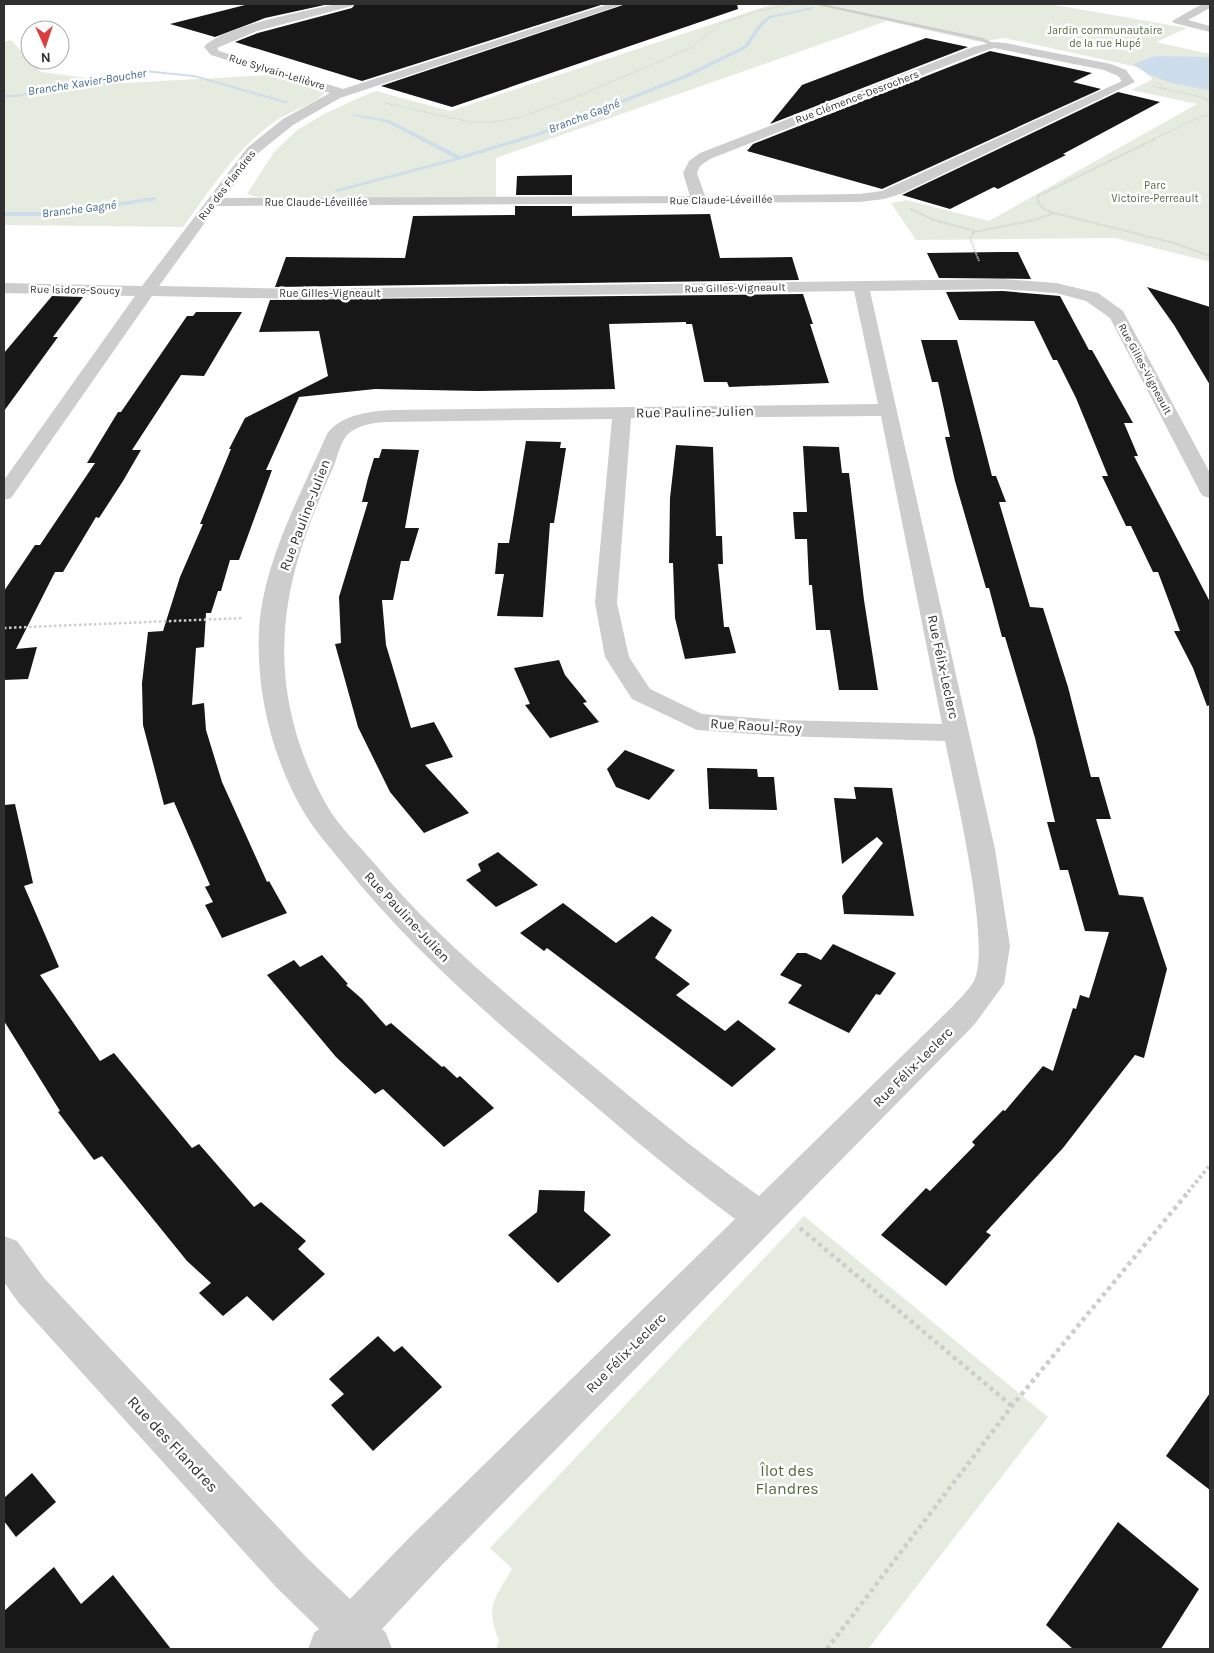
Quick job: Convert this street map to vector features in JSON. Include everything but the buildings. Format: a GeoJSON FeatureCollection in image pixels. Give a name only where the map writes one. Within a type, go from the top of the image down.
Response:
{"type":"FeatureCollection","features":[{"type":"Feature","properties":{"kind":"street","name":"Rue Sylvain-Lelièvre"},"geometry":{"type":"LineString","coordinates":[[343,93],[215,53],[210,47],[216,40],[348,4]]}},
{"type":"Feature","properties":{"kind":"street","name":"Rue des Flandres"},"geometry":{"type":"LineString","coordinates":[[4,494],[146,292],[213,202],[252,151],[288,122],[343,93],[619,4]]}},
{"type":"Feature","properties":{"kind":"street"},"geometry":{"type":"LineString","coordinates":[[1210,4],[1178,21],[1210,29]]}},
{"type":"Feature","properties":{"kind":"street","name":"Rue Clémence-Desrochers"},"geometry":{"type":"LineString","coordinates":[[699,200],[690,173],[694,164],[705,156],[994,45],[1107,67],[1122,73],[1129,82]]}},
{"type":"Feature","properties":{"kind":"street","name":"Rue Claude-Léveillée"},"geometry":{"type":"LineString","coordinates":[[213,202],[496,203],[859,198],[884,195],[1129,82]]}},
{"type":"Feature","properties":{"kind":"street","name":"Rue Gilles-Vigneault"},"geometry":{"type":"LineString","coordinates":[[146,292],[297,294],[988,284],[1056,288],[1092,297],[1116,315],[1210,492]]}},
{"type":"Feature","properties":{"kind":"street","name":"Rue Félix-Leclerc"},"geometry":{"type":"LineString","coordinates":[[350,1643],[424,1552],[963,1016],[989,984],[995,946],[982,849],[890,410],[861,287]]}},
{"type":"Feature","properties":{"kind":"street","name":"Rue Isidore-Soucy"},"geometry":{"type":"LineString","coordinates":[[4,288],[146,292]]}},
{"type":"Feature","properties":{"kind":"street","name":"Rue Pauline-Julien"},"geometry":{"type":"LineString","coordinates":[[767,1212],[697,1172],[436,951],[380,892],[313,805],[280,721],[271,659],[272,616],[286,558],[337,434],[346,425],[381,416],[403,415],[890,410]]}},
{"type":"Feature","properties":{"kind":"street","name":"Rue Raoul-Roy"},"geometry":{"type":"LineString","coordinates":[[622,413],[606,603],[617,657],[641,694],[697,722],[781,728],[957,733]]}},
{"type":"Feature","properties":{"kind":"street","name":"Rue des Flandres"},"geometry":{"type":"LineString","coordinates":[[4,1252],[44,1304],[291,1572],[350,1643]]}},
{"type":"Feature","properties":{"kind":"lane"},"geometry":{"type":"LineString","coordinates":[[816,4],[983,40],[994,45]]}},
{"type":"Feature","properties":{"kind":"path"},"geometry":{"type":"LineString","coordinates":[[343,93],[470,122],[494,122],[521,118],[691,48],[720,24],[758,11],[794,4]]}},
{"type":"Feature","properties":{"kind":"path"},"geometry":{"type":"LineString","coordinates":[[1129,82],[1210,99]]}},
{"type":"Feature","properties":{"kind":"path"},"geometry":{"type":"LineString","coordinates":[[1196,96],[1210,102]]}},
{"type":"Feature","properties":{"kind":"path"},"geometry":{"type":"LineString","coordinates":[[1210,115],[1200,116],[1038,196],[1038,203],[1044,209],[1054,213],[1174,243],[1210,256]]}},
{"type":"Feature","properties":{"kind":"path"},"geometry":{"type":"LineString","coordinates":[[884,195],[934,220],[976,231],[1044,219],[1054,213]]}},
{"type":"Feature","properties":{"kind":"path"},"geometry":{"type":"LineString","coordinates":[[976,231],[970,238],[988,284]]}},
{"type":"Feature","properties":{"kind":"path"},"geometry":{"type":"LineString","coordinates":[[4,628],[272,616]]}},
{"type":"Feature","properties":{"kind":"path"},"geometry":{"type":"LineString","coordinates":[[827,1649],[1012,1406],[1210,1165]]}},
{"type":"Feature","properties":{"kind":"path"},"geometry":{"type":"LineString","coordinates":[[767,1212],[1012,1406]]}},
{"type":"Feature","properties":{"kind":"green space"},"geometry":{"type":"Polygon","coordinates":[[[773,4],[1050,4],[1187,28],[1156,42],[1210,54],[1210,262],[1115,238],[916,240],[891,203],[907,200],[989,221],[1197,104],[1131,90],[1153,79],[1139,68],[1004,38],[980,42],[887,21],[496,158],[496,198],[257,197],[247,194],[274,152],[297,130],[326,113],[376,91],[450,111],[773,4]]]}},
{"type":"Feature","properties":{"kind":"green space"},"geometry":{"type":"Polygon","coordinates":[[[11,40],[20,50],[20,70],[39,70],[41,72],[126,83],[268,75],[325,92],[318,99],[277,120],[249,143],[214,184],[183,227],[4,225],[4,42],[11,40]]]}},
{"type":"Feature","properties":{"kind":"green space","name":"Îlot des Flandres"},"geometry":{"type":"Polygon","coordinates":[[[804,1216],[1048,1417],[868,1649],[496,1649],[499,1641],[492,1611],[496,1596],[512,1569],[490,1548],[804,1216]]]}},
{"type":"Feature","properties":{"kind":"water"},"geometry":{"type":"Polygon","coordinates":[[[1155,56],[1210,57],[1210,90],[1152,76],[1133,64],[1155,56]]]}},
{"type":"Feature","properties":{"kind":"waterway","name":"Branche Gagné"},"geometry":{"type":"LineString","coordinates":[[460,158],[542,133],[684,77],[746,47],[760,25],[770,17],[812,8]]}},
{"type":"Feature","properties":{"kind":"waterway","name":"Branche Xavier-Boucher"},"geometry":{"type":"LineString","coordinates":[[4,96],[16,96],[144,71],[194,76],[287,102]]}},
{"type":"Feature","properties":{"kind":"waterway","name":"Branche Xavier-Boucher"},"geometry":{"type":"LineString","coordinates":[[354,115],[387,121],[460,158]]}},
{"type":"Feature","properties":{"kind":"waterway","name":"Branche Gagné"},"geometry":{"type":"LineString","coordinates":[[337,190],[460,158]]}},
{"type":"Feature","properties":{"kind":"waterway","name":"Branche Gagné"},"geometry":{"type":"LineString","coordinates":[[4,214],[58,214],[154,199]]}},
{"type":"Feature","properties":{"kind":"park label","name":"Jardin communautaire de la rue Hupé"},"geometry":{"type":"Point","coordinates":[1105,36]}},
{"type":"Feature","properties":{"kind":"park label","name":"Parc Victoire-Perreault"},"geometry":{"type":"Point","coordinates":[1155,191]}}]}
